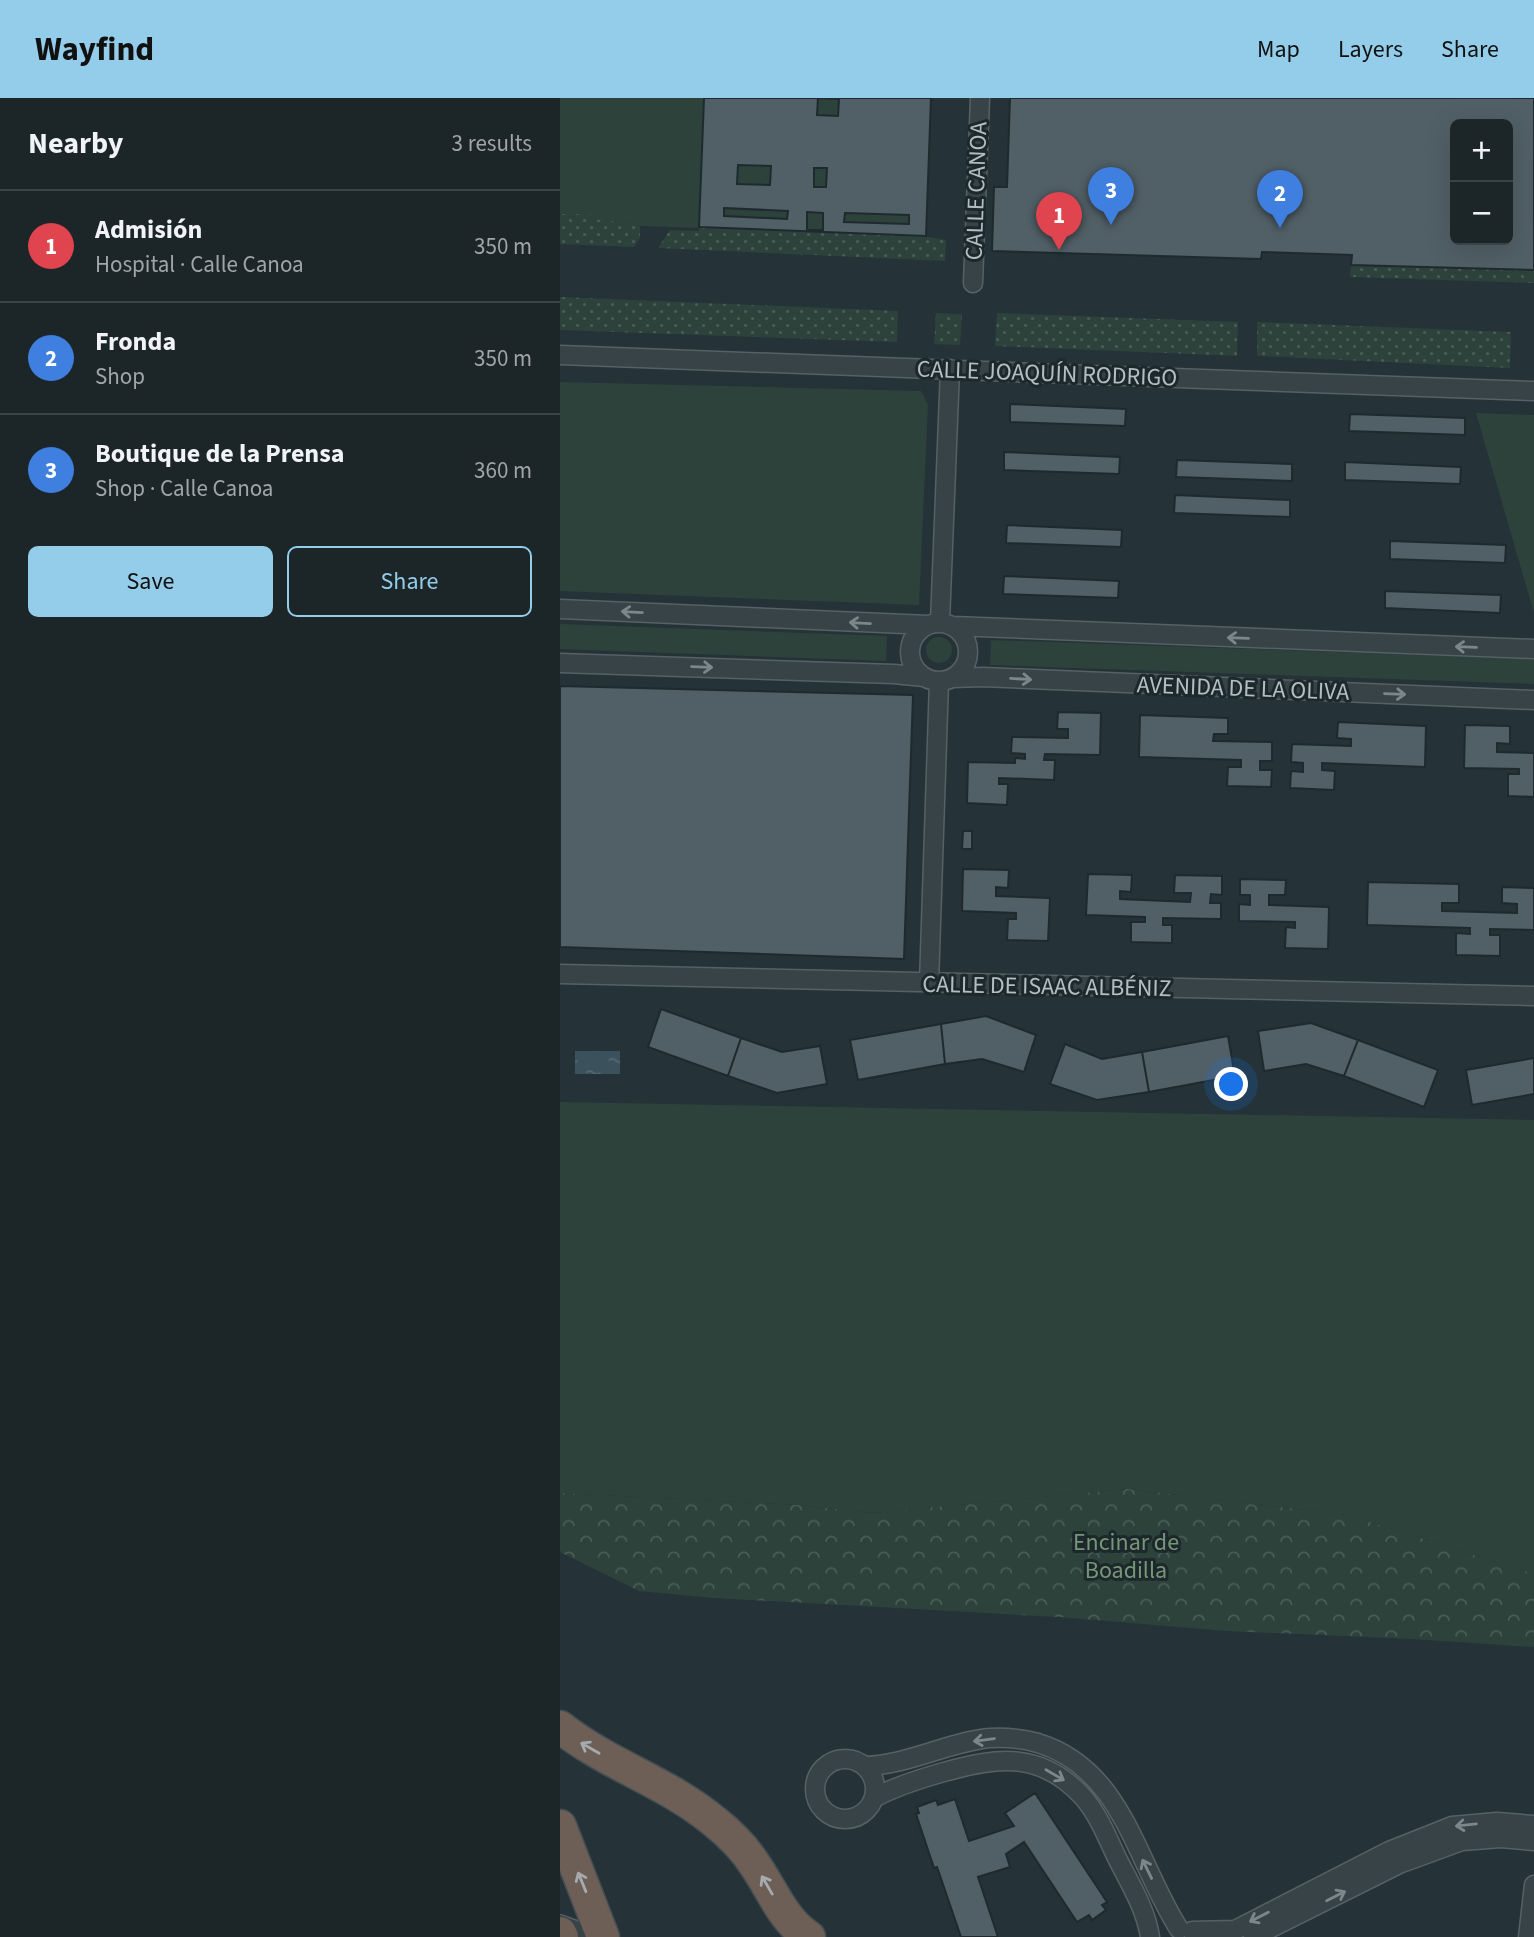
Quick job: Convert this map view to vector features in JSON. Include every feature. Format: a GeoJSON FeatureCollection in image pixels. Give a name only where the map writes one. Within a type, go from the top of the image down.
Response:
{"type":"FeatureCollection","features":[{"type":"Feature","properties":{"kind":"highway"},"geometry":{"type":"LineString","coordinates":[[560,1727],[576,1740],[687,1801],[716,1822],[755,1865],[786,1917],[809,1937]]}},
{"type":"Feature","properties":{"kind":"highway"},"geometry":{"type":"LineString","coordinates":[[560,1826],[603,1937]]}},
{"type":"Feature","properties":{"kind":"street","name":"CALLE CANOA"},"geometry":{"type":"LineString","coordinates":[[973,98],[969,283],[980,98]]}},
{"type":"Feature","properties":{"kind":"street","name":"CALLE JOAQUÍN RODRIGO"},"geometry":{"type":"LineString","coordinates":[[560,355],[1534,391]]}},
{"type":"Feature","properties":{"kind":"street"},"geometry":{"type":"LineString","coordinates":[[940,624],[950,369]]}},
{"type":"Feature","properties":{"kind":"street","name":"AVENIDA DE LA OLIVA"},"geometry":{"type":"LineString","coordinates":[[560,609],[1534,649]]}},
{"type":"Feature","properties":{"kind":"street"},"geometry":{"type":"LineString","coordinates":[[938,679],[964,668],[969,652],[965,637],[940,624]]}},
{"type":"Feature","properties":{"kind":"street"},"geometry":{"type":"LineString","coordinates":[[938,679],[913,666],[910,650],[915,635],[940,624]]}},
{"type":"Feature","properties":{"kind":"street","name":"AVENIDA DE LA OLIVA"},"geometry":{"type":"LineString","coordinates":[[560,663],[1534,700]]}},
{"type":"Feature","properties":{"kind":"street"},"geometry":{"type":"LineString","coordinates":[[929,983],[938,679]]}},
{"type":"Feature","properties":{"kind":"street","name":"CALLE DE ISAAC ALBÉNIZ"},"geometry":{"type":"LineString","coordinates":[[560,974],[1534,996]]}},
{"type":"Feature","properties":{"kind":"street"},"geometry":{"type":"LineString","coordinates":[[865,1766],[892,1763],[991,1738],[1033,1742],[1068,1755],[1087,1769],[1114,1800],[1161,1898],[1191,1932]]}},
{"type":"Feature","properties":{"kind":"street"},"geometry":{"type":"LineString","coordinates":[[836,1760],[856,1760],[865,1766],[875,1781],[874,1798],[869,1807],[852,1818],[832,1816],[818,1801],[816,1781],[820,1772],[836,1760]]}},
{"type":"Feature","properties":{"kind":"street"},"geometry":{"type":"LineString","coordinates":[[874,1798],[905,1783],[976,1763],[1017,1761],[1054,1773],[1084,1798],[1095,1814],[1140,1906],[1150,1937]]}},
{"type":"Feature","properties":{"kind":"street"},"geometry":{"type":"LineString","coordinates":[[1158,1937],[1168,1931],[1235,1930],[1389,1851],[1452,1826],[1497,1822],[1534,1825]]}},
{"type":"Feature","properties":{"kind":"street"},"geometry":{"type":"LineString","coordinates":[[1253,1937],[1399,1864],[1462,1841],[1501,1838],[1534,1841]]}},
{"type":"Feature","properties":{"kind":"street"},"geometry":{"type":"LineString","coordinates":[[1528,1937],[1534,1885]]}},
{"type":"Feature","properties":{"kind":"street"},"geometry":{"type":"LineString","coordinates":[[560,1926],[590,1937]]}},
{"type":"Feature","properties":{"kind":"green space"},"geometry":{"type":"Polygon","coordinates":[[[560,98],[931,98],[926,236],[640,226],[590,219],[590,214],[560,214],[560,98]]]}},
{"type":"Feature","properties":{"kind":"green space"},"geometry":{"type":"Polygon","coordinates":[[[560,214],[591,214],[591,219],[633,223],[640,226],[640,238],[634,247],[560,244],[560,214]]]}},
{"type":"Feature","properties":{"kind":"green space"},"geometry":{"type":"Polygon","coordinates":[[[699,227],[923,236],[946,240],[945,261],[658,248],[670,230],[699,231],[699,227]]]}},
{"type":"Feature","properties":{"kind":"green space"},"geometry":{"type":"Polygon","coordinates":[[[1351,265],[1534,270],[1534,283],[1350,277],[1351,265]]]}},
{"type":"Feature","properties":{"kind":"green space"},"geometry":{"type":"Polygon","coordinates":[[[560,297],[898,311],[897,342],[560,330],[560,297]]]}},
{"type":"Feature","properties":{"kind":"green space"},"geometry":{"type":"Polygon","coordinates":[[[936,313],[962,314],[960,345],[934,344],[936,313]]]}},
{"type":"Feature","properties":{"kind":"green space"},"geometry":{"type":"Polygon","coordinates":[[[997,313],[1238,322],[1237,356],[995,346],[997,313]]]}},
{"type":"Feature","properties":{"kind":"green space"},"geometry":{"type":"Polygon","coordinates":[[[1257,322],[1511,332],[1510,368],[1257,356],[1257,322]]]}},
{"type":"Feature","properties":{"kind":"green space"},"geometry":{"type":"Polygon","coordinates":[[[560,382],[921,391],[928,405],[919,605],[560,591],[560,382]]]}},
{"type":"Feature","properties":{"kind":"green space"},"geometry":{"type":"Polygon","coordinates":[[[1476,413],[1534,415],[1534,613],[1476,413]]]}},
{"type":"Feature","properties":{"kind":"green space"},"geometry":{"type":"Polygon","coordinates":[[[560,624],[887,636],[886,661],[560,649],[560,624]]]}},
{"type":"Feature","properties":{"kind":"green space"},"geometry":{"type":"Polygon","coordinates":[[[939,637],[948,641],[952,650],[948,659],[939,663],[930,659],[926,650],[930,641],[939,637]]]}},
{"type":"Feature","properties":{"kind":"green space"},"geometry":{"type":"Polygon","coordinates":[[[991,640],[1534,659],[1534,684],[990,665],[991,640]]]}},
{"type":"Feature","properties":{"kind":"green space"},"geometry":{"type":"Polygon","coordinates":[[[560,1102],[1534,1120],[1534,1574],[1348,1515],[1127,1489],[873,1513],[798,1505],[560,1493],[560,1102]]]}},
{"type":"Feature","properties":{"kind":"green space","name":"Encinar de Boadilla"},"geometry":{"type":"Polygon","coordinates":[[[1127,1489],[1348,1515],[1534,1574],[1534,1647],[1227,1631],[1059,1617],[715,1598],[639,1591],[560,1552],[560,1493],[798,1505],[873,1513],[1127,1489]]]}},
{"type":"Feature","properties":{"kind":"water"},"geometry":{"type":"Polygon","coordinates":[[[575,1051],[620,1051],[620,1074],[575,1074],[575,1051]]]}},
{"type":"Feature","properties":{"kind":"building"},"geometry":{"type":"Polygon","coordinates":[[[704,98],[818,98],[931,98],[926,236],[699,227],[704,98]],[[818,98],[817,115],[838,116],[839,99],[818,98]],[[738,165],[737,184],[770,185],[771,166],[738,165]],[[814,168],[814,187],[826,187],[827,168],[814,168]],[[724,208],[724,216],[787,219],[788,211],[724,208]],[[807,212],[807,230],[823,230],[823,213],[807,212]],[[845,213],[844,222],[909,224],[909,215],[845,213]]]}},
{"type":"Feature","properties":{"kind":"building"},"geometry":{"type":"Polygon","coordinates":[[[1010,98],[1534,98],[1534,270],[1351,265],[1352,255],[1262,252],[1261,259],[992,251],[994,187],[1007,187],[1010,98]]]}},
{"type":"Feature","properties":{"kind":"building"},"geometry":{"type":"Polygon","coordinates":[[[1010,404],[1126,409],[1125,426],[1010,422],[1010,404]]]}},
{"type":"Feature","properties":{"kind":"building"},"geometry":{"type":"Polygon","coordinates":[[[1350,414],[1465,418],[1465,435],[1349,431],[1350,414]]]}},
{"type":"Feature","properties":{"kind":"building"},"geometry":{"type":"Polygon","coordinates":[[[1004,452],[1120,457],[1119,474],[1004,470],[1004,452]]]}},
{"type":"Feature","properties":{"kind":"building"},"geometry":{"type":"Polygon","coordinates":[[[1177,460],[1292,464],[1292,481],[1176,477],[1177,460]]]}},
{"type":"Feature","properties":{"kind":"building"},"geometry":{"type":"Polygon","coordinates":[[[1345,462],[1461,467],[1460,484],[1345,480],[1345,462]]]}},
{"type":"Feature","properties":{"kind":"building"},"geometry":{"type":"Polygon","coordinates":[[[1175,495],[1290,500],[1290,517],[1174,513],[1175,495]]]}},
{"type":"Feature","properties":{"kind":"building"},"geometry":{"type":"Polygon","coordinates":[[[1007,525],[1122,530],[1121,547],[1006,543],[1007,525]]]}},
{"type":"Feature","properties":{"kind":"building"},"geometry":{"type":"Polygon","coordinates":[[[1390,541],[1506,545],[1505,563],[1390,559],[1390,541]]]}},
{"type":"Feature","properties":{"kind":"building"},"geometry":{"type":"Polygon","coordinates":[[[1004,576],[1119,581],[1118,598],[1003,594],[1004,576]]]}},
{"type":"Feature","properties":{"kind":"building"},"geometry":{"type":"Polygon","coordinates":[[[1385,591],[1501,595],[1500,613],[1385,608],[1385,591]]]}},
{"type":"Feature","properties":{"kind":"building"},"geometry":{"type":"Polygon","coordinates":[[[560,686],[913,695],[904,959],[560,947],[560,686]]]}},
{"type":"Feature","properties":{"kind":"building"},"geometry":{"type":"Polygon","coordinates":[[[1058,712],[1101,713],[1100,755],[1045,754],[1044,760],[1055,760],[1054,780],[999,778],[999,784],[1008,784],[1007,805],[967,803],[968,762],[1015,763],[1015,758],[1025,759],[1025,754],[1011,753],[1012,737],[1068,738],[1068,729],[1057,729],[1058,712]]]}},
{"type":"Feature","properties":{"kind":"building"},"geometry":{"type":"Polygon","coordinates":[[[1140,715],[1228,718],[1228,734],[1214,734],[1213,741],[1272,742],[1272,761],[1260,761],[1260,770],[1272,770],[1271,787],[1227,786],[1228,767],[1241,767],[1241,760],[1139,757],[1140,715]]]}},
{"type":"Feature","properties":{"kind":"building"},"geometry":{"type":"Polygon","coordinates":[[[1338,722],[1426,726],[1425,767],[1322,763],[1322,770],[1335,771],[1334,790],[1290,788],[1291,771],[1303,772],[1303,763],[1291,762],[1292,744],[1351,746],[1351,739],[1337,738],[1338,722]]]}},
{"type":"Feature","properties":{"kind":"building"},"geometry":{"type":"Polygon","coordinates":[[[1465,725],[1510,726],[1510,744],[1497,743],[1497,752],[1534,753],[1534,797],[1508,796],[1508,774],[1519,774],[1519,769],[1464,768],[1465,725]]]}},
{"type":"Feature","properties":{"kind":"building"},"geometry":{"type":"Polygon","coordinates":[[[963,831],[972,831],[972,849],[962,849],[963,831]]]}},
{"type":"Feature","properties":{"kind":"building"},"geometry":{"type":"Polygon","coordinates":[[[963,869],[1009,870],[1008,888],[996,887],[996,896],[1050,898],[1048,941],[1007,940],[1008,919],[1016,919],[1016,913],[962,911],[963,869]]]}},
{"type":"Feature","properties":{"kind":"building"},"geometry":{"type":"Polygon","coordinates":[[[1088,874],[1132,875],[1131,892],[1120,891],[1120,899],[1190,902],[1191,893],[1174,893],[1175,875],[1222,876],[1222,895],[1211,894],[1210,903],[1221,903],[1221,919],[1163,918],[1163,925],[1172,925],[1172,943],[1131,942],[1131,922],[1145,922],[1145,917],[1086,915],[1088,874]]]}},
{"type":"Feature","properties":{"kind":"building"},"geometry":{"type":"Polygon","coordinates":[[[1240,879],[1286,880],[1285,895],[1269,895],[1269,905],[1329,907],[1328,949],[1285,948],[1286,927],[1295,928],[1295,922],[1239,921],[1239,904],[1250,905],[1250,895],[1240,895],[1240,879]]]}},
{"type":"Feature","properties":{"kind":"building"},"geometry":{"type":"Polygon","coordinates":[[[1368,882],[1459,884],[1459,903],[1442,903],[1442,911],[1517,913],[1517,904],[1502,903],[1502,887],[1534,888],[1534,930],[1490,929],[1490,935],[1500,935],[1500,956],[1456,955],[1456,933],[1470,934],[1470,928],[1367,925],[1368,882]]]}},
{"type":"Feature","properties":{"kind":"building"},"geometry":{"type":"Polygon","coordinates":[[[661,1009],[741,1038],[728,1076],[648,1047],[661,1009]]]}},
{"type":"Feature","properties":{"kind":"building"},"geometry":{"type":"Polygon","coordinates":[[[986,1016],[1036,1035],[1024,1072],[982,1059],[945,1064],[941,1024],[986,1016]]]}},
{"type":"Feature","properties":{"kind":"building"},"geometry":{"type":"Polygon","coordinates":[[[1311,1023],[1358,1040],[1344,1076],[1306,1064],[1264,1071],[1258,1031],[1311,1023]]]}},
{"type":"Feature","properties":{"kind":"building"},"geometry":{"type":"Polygon","coordinates":[[[941,1024],[945,1064],[858,1080],[850,1040],[941,1024]]]}},
{"type":"Feature","properties":{"kind":"building"},"geometry":{"type":"Polygon","coordinates":[[[1228,1036],[1235,1076],[1149,1092],[1142,1052],[1228,1036]]]}},
{"type":"Feature","properties":{"kind":"building"},"geometry":{"type":"Polygon","coordinates":[[[741,1038],[782,1052],[820,1046],[827,1084],[777,1093],[728,1076],[741,1038]]]}},
{"type":"Feature","properties":{"kind":"building"},"geometry":{"type":"Polygon","coordinates":[[[1358,1040],[1438,1070],[1424,1107],[1344,1076],[1358,1040]]]}},
{"type":"Feature","properties":{"kind":"building"},"geometry":{"type":"Polygon","coordinates":[[[1065,1044],[1102,1059],[1142,1052],[1149,1092],[1097,1100],[1050,1084],[1065,1044]]]}},
{"type":"Feature","properties":{"kind":"building"},"geometry":{"type":"Polygon","coordinates":[[[1534,1058],[1534,1094],[1472,1105],[1466,1070],[1534,1058]]]}},
{"type":"Feature","properties":{"kind":"building"},"geometry":{"type":"Polygon","coordinates":[[[1035,1793],[1107,1902],[1102,1905],[1106,1910],[1092,1920],[1089,1915],[1077,1922],[1024,1842],[1006,1854],[1010,1867],[978,1877],[998,1937],[961,1937],[937,1867],[934,1868],[916,1814],[919,1813],[917,1807],[936,1800],[938,1805],[955,1799],[969,1841],[1014,1826],[1005,1813],[1035,1793]]]}},
{"type":"Feature","properties":{"kind":"place","name":"Boutique de la Prensa"},"geometry":{"type":"Point","coordinates":[1111,225]}},
{"type":"Feature","properties":{"kind":"place","name":"Fronda"},"geometry":{"type":"Point","coordinates":[1280,228]}},
{"type":"Feature","properties":{"kind":"place","name":"Admisión"},"geometry":{"type":"Point","coordinates":[1059,250]}}]}
